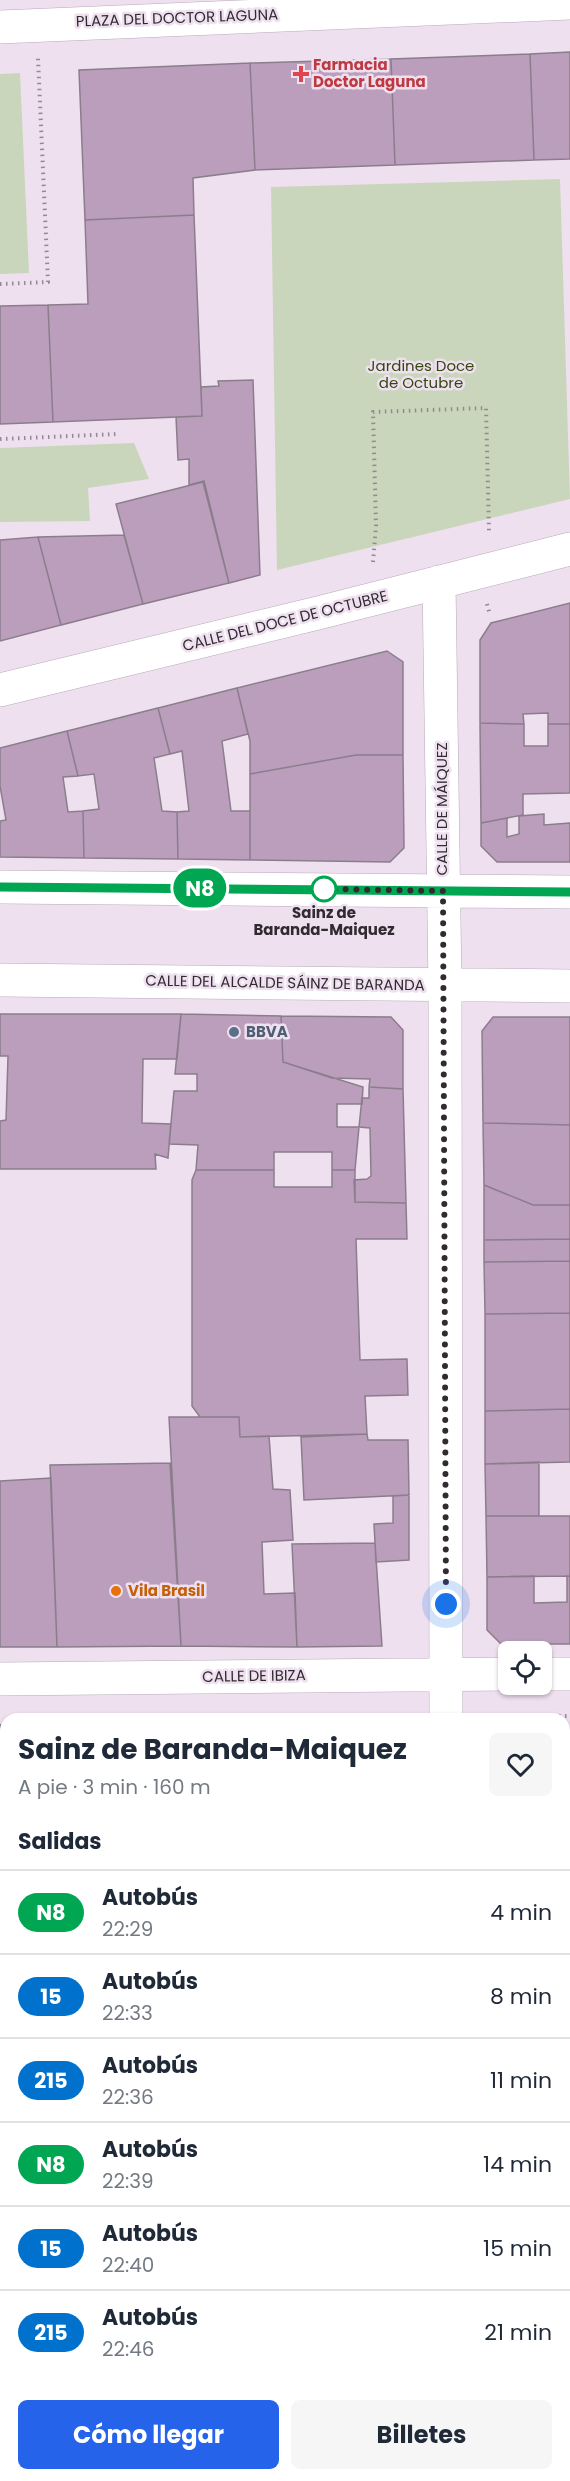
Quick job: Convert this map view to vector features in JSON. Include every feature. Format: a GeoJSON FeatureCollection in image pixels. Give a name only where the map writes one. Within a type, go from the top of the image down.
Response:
{"type":"FeatureCollection","features":[{"type":"Feature","properties":{"kind":"street","name":"PLAZA DEL DOCTOR LAGUNA"},"geometry":{"type":"LineString","coordinates":[[0,27],[167,9],[570,3]]}},
{"type":"Feature","properties":{"kind":"street","name":"CALLE DEL DOCE DE OCTUBRE"},"geometry":{"type":"LineString","coordinates":[[0,690],[570,549]]}},
{"type":"Feature","properties":{"kind":"street","name":"CALLE DE MÁIQUEZ"},"geometry":{"type":"LineString","coordinates":[[439,582],[445,985],[446,1713]]}},
{"type":"Feature","properties":{"kind":"street"},"geometry":{"type":"LineString","coordinates":[[0,887],[570,892]]}},
{"type":"Feature","properties":{"kind":"street","name":"CALLE DEL ALCALDE SÁINZ DE BARANDA"},"geometry":{"type":"LineString","coordinates":[[0,980],[570,986]]}},
{"type":"Feature","properties":{"kind":"street","name":"CALLE DE IBIZA"},"geometry":{"type":"LineString","coordinates":[[0,1679],[498,1674]]}},
{"type":"Feature","properties":{"kind":"street"},"geometry":{"type":"LineString","coordinates":[[552,1674],[570,1674]]}},
{"type":"Feature","properties":{"kind":"path"},"geometry":{"type":"LineString","coordinates":[[0,284],[48,282],[38,52]]}},
{"type":"Feature","properties":{"kind":"path"},"geometry":{"type":"LineString","coordinates":[[373,562],[376,526],[373,412],[486,408],[489,531]]}},
{"type":"Feature","properties":{"kind":"path"},"geometry":{"type":"LineString","coordinates":[[0,439],[117,434]]}},
{"type":"Feature","properties":{"kind":"green space"},"geometry":{"type":"Polygon","coordinates":[[[20,73],[29,273],[0,274],[0,74],[20,73]]]}},
{"type":"Feature","properties":{"kind":"green space","name":"Jardines Doce de Octubre"},"geometry":{"type":"Polygon","coordinates":[[[560,179],[570,499],[277,570],[271,187],[560,179]]]}},
{"type":"Feature","properties":{"kind":"green space"},"geometry":{"type":"Polygon","coordinates":[[[134,443],[149,479],[88,488],[90,521],[0,522],[0,448],[134,443]]]}},
{"type":"Feature","properties":{"kind":"building"},"geometry":{"type":"Polygon","coordinates":[[[570,52],[570,159],[534,160],[530,54],[570,52]]]}},
{"type":"Feature","properties":{"kind":"building"},"geometry":{"type":"Polygon","coordinates":[[[530,54],[534,160],[395,165],[391,59],[530,54]]]}},
{"type":"Feature","properties":{"kind":"building"},"geometry":{"type":"Polygon","coordinates":[[[391,59],[395,165],[255,170],[250,63],[391,59]]]}},
{"type":"Feature","properties":{"kind":"building"},"geometry":{"type":"Polygon","coordinates":[[[250,63],[255,170],[193,178],[194,215],[85,220],[79,70],[250,63]]]}},
{"type":"Feature","properties":{"kind":"building"},"geometry":{"type":"Polygon","coordinates":[[[194,215],[202,416],[53,422],[48,305],[88,304],[85,220],[194,215]]]}},
{"type":"Feature","properties":{"kind":"building"},"geometry":{"type":"Polygon","coordinates":[[[48,305],[53,422],[0,424],[0,306],[48,305]]]}},
{"type":"Feature","properties":{"kind":"building"},"geometry":{"type":"Polygon","coordinates":[[[253,380],[260,575],[229,583],[204,481],[189,485],[189,459],[178,460],[176,417],[202,416],[201,387],[219,386],[218,381],[253,380]]]}},
{"type":"Feature","properties":{"kind":"building"},"geometry":{"type":"Polygon","coordinates":[[[203,482],[229,583],[143,604],[116,504],[203,482]]]}},
{"type":"Feature","properties":{"kind":"building"},"geometry":{"type":"Polygon","coordinates":[[[124,535],[143,604],[61,625],[38,537],[124,535]]]}},
{"type":"Feature","properties":{"kind":"building"},"geometry":{"type":"Polygon","coordinates":[[[38,537],[61,625],[0,641],[0,540],[38,537]]]}},
{"type":"Feature","properties":{"kind":"building"},"geometry":{"type":"Polygon","coordinates":[[[570,603],[570,724],[548,724],[548,713],[523,714],[524,724],[480,723],[480,640],[491,623],[570,603]]]}},
{"type":"Feature","properties":{"kind":"building"},"geometry":{"type":"Polygon","coordinates":[[[387,651],[403,662],[403,755],[356,755],[250,774],[250,741],[237,688],[387,651]]]}},
{"type":"Feature","properties":{"kind":"building"},"geometry":{"type":"Polygon","coordinates":[[[237,688],[248,734],[222,741],[231,811],[250,811],[250,860],[178,859],[177,812],[189,811],[182,751],[170,754],[158,708],[237,688]]]}},
{"type":"Feature","properties":{"kind":"building"},"geometry":{"type":"Polygon","coordinates":[[[158,708],[170,754],[154,758],[162,811],[177,812],[178,859],[84,858],[83,811],[99,809],[94,774],[78,776],[67,731],[158,708]]]}},
{"type":"Feature","properties":{"kind":"building"},"geometry":{"type":"Polygon","coordinates":[[[480,723],[524,724],[524,746],[548,746],[548,724],[570,724],[570,793],[523,794],[523,815],[481,823],[480,723]]]}},
{"type":"Feature","properties":{"kind":"building"},"geometry":{"type":"Polygon","coordinates":[[[67,731],[78,776],[63,777],[68,812],[83,811],[84,858],[0,857],[0,821],[6,820],[0,786],[0,748],[67,731]]]}},
{"type":"Feature","properties":{"kind":"building"},"geometry":{"type":"Polygon","coordinates":[[[356,755],[403,755],[404,848],[390,862],[250,860],[250,774],[356,755]]]}},
{"type":"Feature","properties":{"kind":"building"},"geometry":{"type":"Polygon","coordinates":[[[544,814],[544,825],[570,823],[570,862],[497,862],[481,846],[481,823],[507,818],[507,837],[519,834],[519,816],[544,814]]]}},
{"type":"Feature","properties":{"kind":"building"},"geometry":{"type":"Polygon","coordinates":[[[0,1014],[181,1014],[177,1059],[143,1059],[142,1123],[171,1124],[168,1158],[155,1154],[156,1169],[0,1169],[0,1121],[6,1120],[8,1056],[0,1056],[0,1014]]]}},
{"type":"Feature","properties":{"kind":"building"},"geometry":{"type":"Polygon","coordinates":[[[181,1014],[281,1016],[283,1062],[363,1087],[362,1104],[337,1104],[337,1127],[359,1127],[355,1170],[332,1170],[332,1152],[274,1152],[274,1170],[196,1170],[198,1145],[169,1144],[174,1091],[197,1091],[197,1074],[175,1074],[181,1014]]]}},
{"type":"Feature","properties":{"kind":"building"},"geometry":{"type":"Polygon","coordinates":[[[281,1016],[391,1017],[403,1030],[403,1089],[369,1087],[370,1079],[332,1078],[283,1062],[281,1016]]]}},
{"type":"Feature","properties":{"kind":"building"},"geometry":{"type":"Polygon","coordinates":[[[493,1017],[570,1017],[570,1125],[483,1123],[482,1031],[493,1017]]]}},
{"type":"Feature","properties":{"kind":"building"},"geometry":{"type":"Polygon","coordinates":[[[369,1087],[403,1089],[406,1203],[355,1202],[354,1180],[367,1179],[371,1176],[370,1128],[359,1127],[362,1098],[369,1098],[369,1087]]]}},
{"type":"Feature","properties":{"kind":"building"},"geometry":{"type":"Polygon","coordinates":[[[483,1123],[570,1125],[570,1205],[533,1205],[484,1185],[483,1123]]]}},
{"type":"Feature","properties":{"kind":"building"},"geometry":{"type":"Polygon","coordinates":[[[196,1170],[274,1170],[274,1187],[332,1187],[332,1170],[355,1170],[355,1202],[406,1203],[407,1239],[356,1239],[360,1360],[407,1359],[408,1395],[365,1396],[367,1434],[240,1437],[239,1417],[200,1417],[192,1406],[192,1180],[196,1170]]]}},
{"type":"Feature","properties":{"kind":"building"},"geometry":{"type":"Polygon","coordinates":[[[484,1185],[533,1205],[570,1205],[570,1239],[484,1240],[484,1185]]]}},
{"type":"Feature","properties":{"kind":"building"},"geometry":{"type":"Polygon","coordinates":[[[570,1239],[570,1261],[484,1262],[484,1240],[570,1239]]]}},
{"type":"Feature","properties":{"kind":"building"},"geometry":{"type":"Polygon","coordinates":[[[570,1261],[570,1313],[485,1314],[484,1262],[570,1261]]]}},
{"type":"Feature","properties":{"kind":"building"},"geometry":{"type":"Polygon","coordinates":[[[570,1313],[570,1409],[485,1411],[485,1314],[570,1313]]]}},
{"type":"Feature","properties":{"kind":"building"},"geometry":{"type":"Polygon","coordinates":[[[570,1409],[570,1462],[485,1464],[485,1411],[570,1409]]]}},
{"type":"Feature","properties":{"kind":"building"},"geometry":{"type":"Polygon","coordinates":[[[169,1417],[239,1417],[240,1437],[269,1436],[273,1489],[290,1490],[293,1540],[262,1542],[264,1594],[295,1593],[297,1647],[181,1646],[169,1417]]]}},
{"type":"Feature","properties":{"kind":"building"},"geometry":{"type":"Polygon","coordinates":[[[367,1434],[368,1440],[408,1440],[409,1495],[304,1500],[301,1437],[367,1434]]]}},
{"type":"Feature","properties":{"kind":"building"},"geometry":{"type":"Polygon","coordinates":[[[539,1462],[539,1516],[486,1516],[485,1464],[539,1462]]]}},
{"type":"Feature","properties":{"kind":"building"},"geometry":{"type":"Polygon","coordinates":[[[170,1463],[181,1646],[57,1647],[50,1465],[170,1463]]]}},
{"type":"Feature","properties":{"kind":"building"},"geometry":{"type":"Polygon","coordinates":[[[51,1478],[57,1647],[0,1647],[0,1481],[51,1478]]]}},
{"type":"Feature","properties":{"kind":"building"},"geometry":{"type":"Polygon","coordinates":[[[409,1495],[409,1560],[376,1562],[374,1524],[393,1523],[393,1496],[409,1495]]]}},
{"type":"Feature","properties":{"kind":"building"},"geometry":{"type":"Polygon","coordinates":[[[486,1516],[570,1516],[570,1576],[487,1577],[486,1516]]]}},
{"type":"Feature","properties":{"kind":"building"},"geometry":{"type":"Polygon","coordinates":[[[375,1543],[382,1646],[297,1647],[292,1544],[375,1543]]]}},
{"type":"Feature","properties":{"kind":"building"},"geometry":{"type":"Polygon","coordinates":[[[534,1576],[534,1603],[567,1602],[567,1576],[570,1576],[570,1644],[552,1644],[552,1641],[498,1641],[487,1630],[487,1577],[534,1576]]]}},
{"type":"Feature","properties":{"kind":"bus line","name":"N8"},"geometry":{"type":"LineString","coordinates":[[0,887],[570,892]]}},
{"type":"Feature","properties":{"kind":"place","name":"Farmacia Doctor Laguna"},"geometry":{"type":"Point","coordinates":[301,74]}},
{"type":"Feature","properties":{"kind":"place","name":"Sainz de Baranda-Maiquez"},"geometry":{"type":"Point","coordinates":[324,889]}},
{"type":"Feature","properties":{"kind":"place","name":"BBVA"},"geometry":{"type":"Point","coordinates":[234,1032]}},
{"type":"Feature","properties":{"kind":"place","name":"Vila Brasil"},"geometry":{"type":"Point","coordinates":[116,1591]}},
{"type":"Feature","properties":{"kind":"route"},"geometry":{"type":"LineString","coordinates":[[324,889],[443,891],[446,1604]]}}]}
